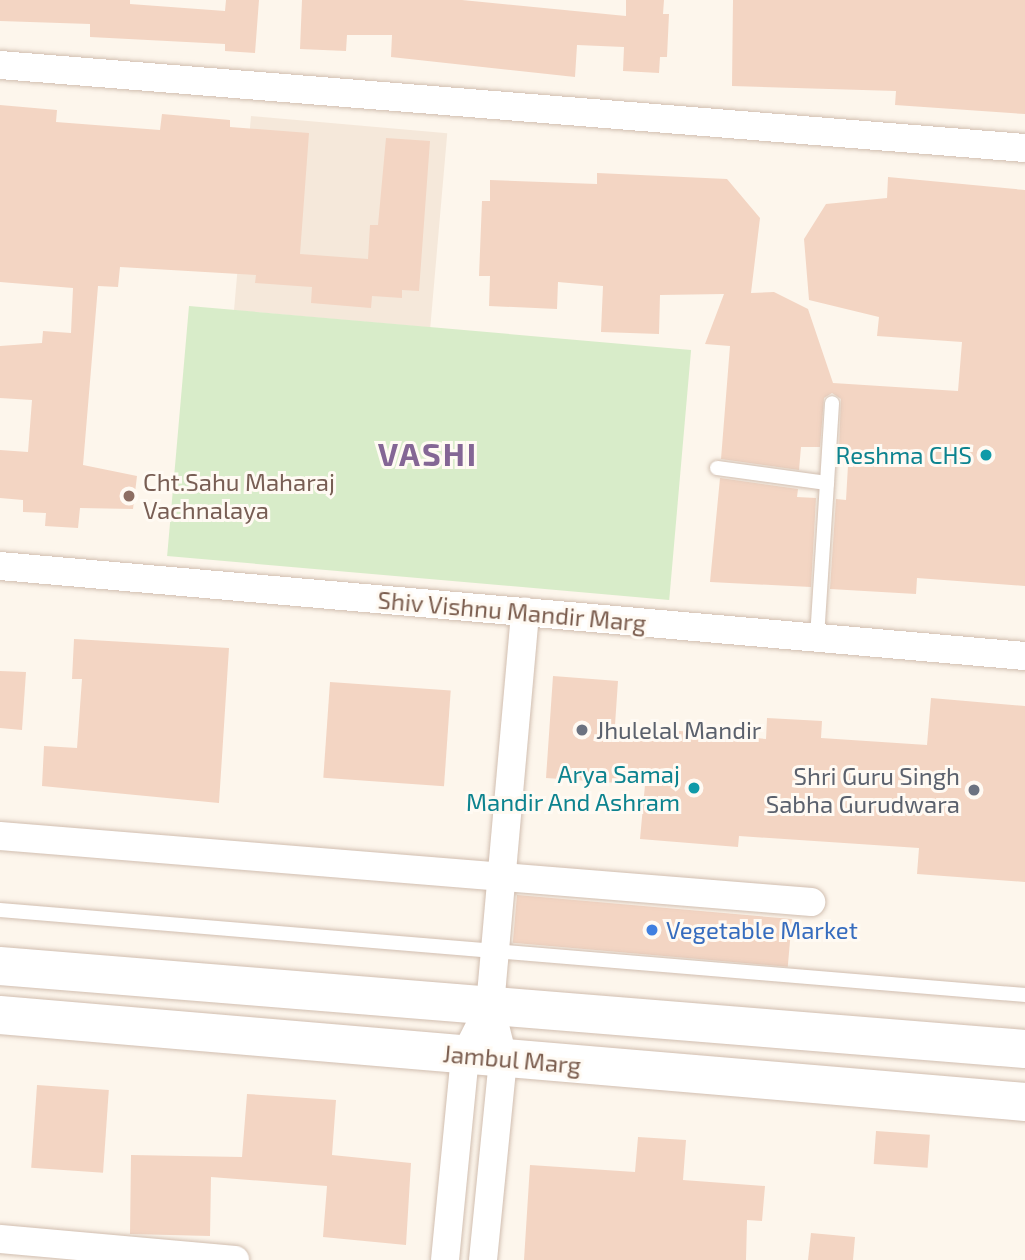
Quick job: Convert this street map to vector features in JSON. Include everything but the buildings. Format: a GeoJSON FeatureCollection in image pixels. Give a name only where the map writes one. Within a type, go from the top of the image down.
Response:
{"type":"FeatureCollection","features":[{"type":"Feature","properties":{"kind":"main road","name":"Jambul Marg"},"geometry":{"type":"LineString","coordinates":[[0,965],[1025,1049]]}},
{"type":"Feature","properties":{"kind":"main road","name":"Jambul Marg"},"geometry":{"type":"LineString","coordinates":[[0,1015],[1025,1102]]}},
{"type":"Feature","properties":{"kind":"street"},"geometry":{"type":"LineString","coordinates":[[0,65],[1025,148]]}},
{"type":"Feature","properties":{"kind":"street","name":"Shiv Vishnu Mandir Marg"},"geometry":{"type":"LineString","coordinates":[[0,566],[1025,656]]}},
{"type":"Feature","properties":{"kind":"street"},"geometry":{"type":"LineString","coordinates":[[445,1260],[465,1055],[489,1006],[525,612]]}},
{"type":"Feature","properties":{"kind":"street"},"geometry":{"type":"LineString","coordinates":[[0,836],[502,873],[811,902]]}},
{"type":"Feature","properties":{"kind":"street"},"geometry":{"type":"LineString","coordinates":[[483,1260],[503,1058],[489,1006]]}},
{"type":"Feature","properties":{"kind":"street"},"geometry":{"type":"LineString","coordinates":[[0,1240],[52,1252],[234,1260]]}},
{"type":"Feature","properties":{"kind":"lane"},"geometry":{"type":"LineString","coordinates":[[817,638],[832,403]]}},
{"type":"Feature","properties":{"kind":"lane"},"geometry":{"type":"LineString","coordinates":[[717,468],[827,482]]}},
{"type":"Feature","properties":{"kind":"lane"},"geometry":{"type":"LineString","coordinates":[[0,910],[1025,995]]}},
{"type":"Feature","properties":{"kind":"shaded area"},"geometry":{"type":"Polygon","coordinates":[[[251,116],[447,133],[430,327],[234,310],[251,116]]]}},
{"type":"Feature","properties":{"kind":"green space"},"geometry":{"type":"Polygon","coordinates":[[[189,306],[691,350],[669,600],[167,556],[189,306]]]}},
{"type":"Feature","properties":{"kind":"place","name":"Reshma CHS"},"geometry":{"type":"Point","coordinates":[986,455]}},
{"type":"Feature","properties":{"kind":"place","name":"Cht.Sahu Maharaj Vachnalaya"},"geometry":{"type":"Point","coordinates":[129,496]}},
{"type":"Feature","properties":{"kind":"place","name":"Jhulelal Mandir"},"geometry":{"type":"Point","coordinates":[582,730]}},
{"type":"Feature","properties":{"kind":"place","name":"Arya Samaj Mandir And Ashram"},"geometry":{"type":"Point","coordinates":[694,788]}},
{"type":"Feature","properties":{"kind":"place","name":"Shri Guru Singh Sabha Gurudwara"},"geometry":{"type":"Point","coordinates":[974,790]}},
{"type":"Feature","properties":{"kind":"place","name":"Vegetable Market"},"geometry":{"type":"Point","coordinates":[652,930]}},
{"type":"Feature","properties":{"kind":"district","name":"VASHI"},"geometry":{"type":"Point","coordinates":[428,453]}}]}
